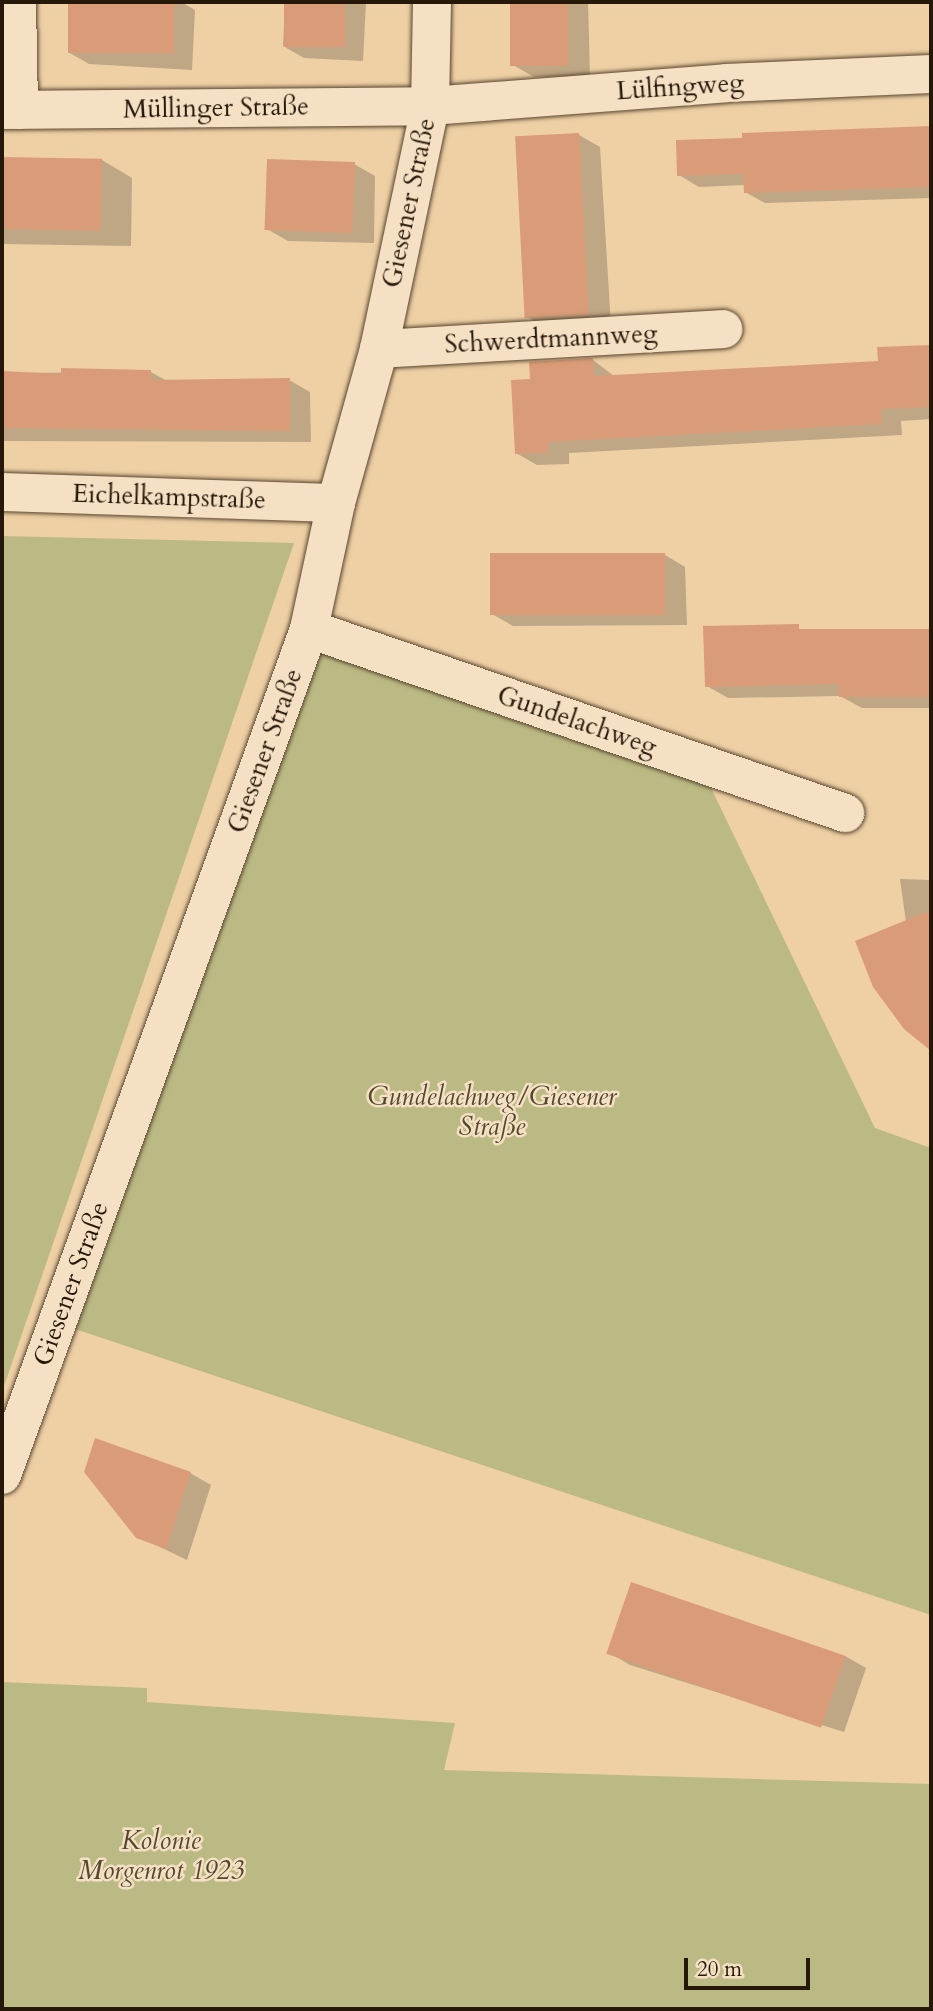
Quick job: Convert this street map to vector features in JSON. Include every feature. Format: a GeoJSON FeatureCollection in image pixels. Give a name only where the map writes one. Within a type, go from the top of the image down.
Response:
{"type":"FeatureCollection","features":[{"type":"Feature","properties":{"kind":"street"},"geometry":{"type":"LineString","coordinates":[[10,110],[17,2]]}},
{"type":"Feature","properties":{"kind":"street","name":"Giesener Straße"},"geometry":{"type":"LineString","coordinates":[[2,1475],[309,629],[336,503],[379,349],[430,106],[432,2]]}},
{"type":"Feature","properties":{"kind":"street","name":"Lülfingweg"},"geometry":{"type":"LineString","coordinates":[[430,106],[726,83],[931,74]]}},
{"type":"Feature","properties":{"kind":"street","name":"Müllinger Straße"},"geometry":{"type":"LineString","coordinates":[[10,110],[430,106]]}},
{"type":"Feature","properties":{"kind":"street","name":"Schwerdtmannweg"},"geometry":{"type":"LineString","coordinates":[[379,349],[723,329]]}},
{"type":"Feature","properties":{"kind":"street","name":"Eichelkampstraße"},"geometry":{"type":"LineString","coordinates":[[2,492],[336,503]]}},
{"type":"Feature","properties":{"kind":"street","name":"Gundelachweg"},"geometry":{"type":"LineString","coordinates":[[309,629],[845,813]]}},
{"type":"Feature","properties":{"kind":"green space"},"geometry":{"type":"Polygon","coordinates":[[[2,536],[294,543],[2,1392],[2,536]]]}},
{"type":"Feature","properties":{"kind":"green space","name":"Gundelachweg/Giesener Straße"},"geometry":{"type":"Polygon","coordinates":[[[309,629],[699,763],[875,1128],[931,1148],[931,1615],[57,1323],[309,629]]]}},
{"type":"Feature","properties":{"kind":"green space","name":"Kolonie Morgenrot 1923"},"geometry":{"type":"Polygon","coordinates":[[[2,1682],[147,1688],[147,1702],[455,1723],[444,1770],[931,1784],[931,2009],[2,2009],[2,1682]]]}},
{"type":"Feature","properties":{"kind":"building"},"geometry":{"type":"Polygon","coordinates":[[[68,2],[174,2],[174,53],[68,53],[68,2]]]}},
{"type":"Feature","properties":{"kind":"building"},"geometry":{"type":"Polygon","coordinates":[[[284,2],[345,2],[345,47],[284,47],[284,2]]]}},
{"type":"Feature","properties":{"kind":"building"},"geometry":{"type":"Polygon","coordinates":[[[510,2],[568,2],[568,66],[510,66],[510,2]]]}},
{"type":"Feature","properties":{"kind":"building"},"geometry":{"type":"Polygon","coordinates":[[[931,126],[931,187],[744,193],[743,174],[677,176],[676,140],[742,138],[742,133],[931,126]]]}},
{"type":"Feature","properties":{"kind":"building"},"geometry":{"type":"Polygon","coordinates":[[[579,133],[589,315],[525,318],[515,136],[579,133]]]}},
{"type":"Feature","properties":{"kind":"building"},"geometry":{"type":"Polygon","coordinates":[[[2,157],[102,159],[101,231],[2,229],[2,157]]]}},
{"type":"Feature","properties":{"kind":"building"},"geometry":{"type":"Polygon","coordinates":[[[267,159],[355,162],[352,233],[265,230],[267,159]]]}},
{"type":"Feature","properties":{"kind":"building"},"geometry":{"type":"Polygon","coordinates":[[[931,345],[931,407],[881,409],[882,424],[548,442],[549,453],[515,454],[511,380],[530,379],[529,362],[593,358],[594,376],[878,361],[877,347],[931,345]]]}},
{"type":"Feature","properties":{"kind":"building"},"geometry":{"type":"Polygon","coordinates":[[[61,368],[151,370],[151,380],[290,378],[290,431],[2,428],[2,371],[61,374],[61,368]]]}},
{"type":"Feature","properties":{"kind":"building"},"geometry":{"type":"Polygon","coordinates":[[[490,553],[665,553],[665,615],[490,615],[490,553]]]}},
{"type":"Feature","properties":{"kind":"building"},"geometry":{"type":"Polygon","coordinates":[[[799,624],[799,629],[930,629],[931,697],[839,697],[839,684],[705,687],[703,626],[799,624]]]}},
{"type":"Feature","properties":{"kind":"building"},"geometry":{"type":"Polygon","coordinates":[[[931,910],[931,1051],[904,1029],[873,987],[855,941],[931,910]]]}},
{"type":"Feature","properties":{"kind":"building"},"geometry":{"type":"Polygon","coordinates":[[[95,1438],[191,1472],[166,1549],[136,1538],[84,1472],[95,1438]]]}},
{"type":"Feature","properties":{"kind":"building"},"geometry":{"type":"Polygon","coordinates":[[[631,1582],[846,1656],[821,1728],[606,1654],[631,1582]]]}}]}
